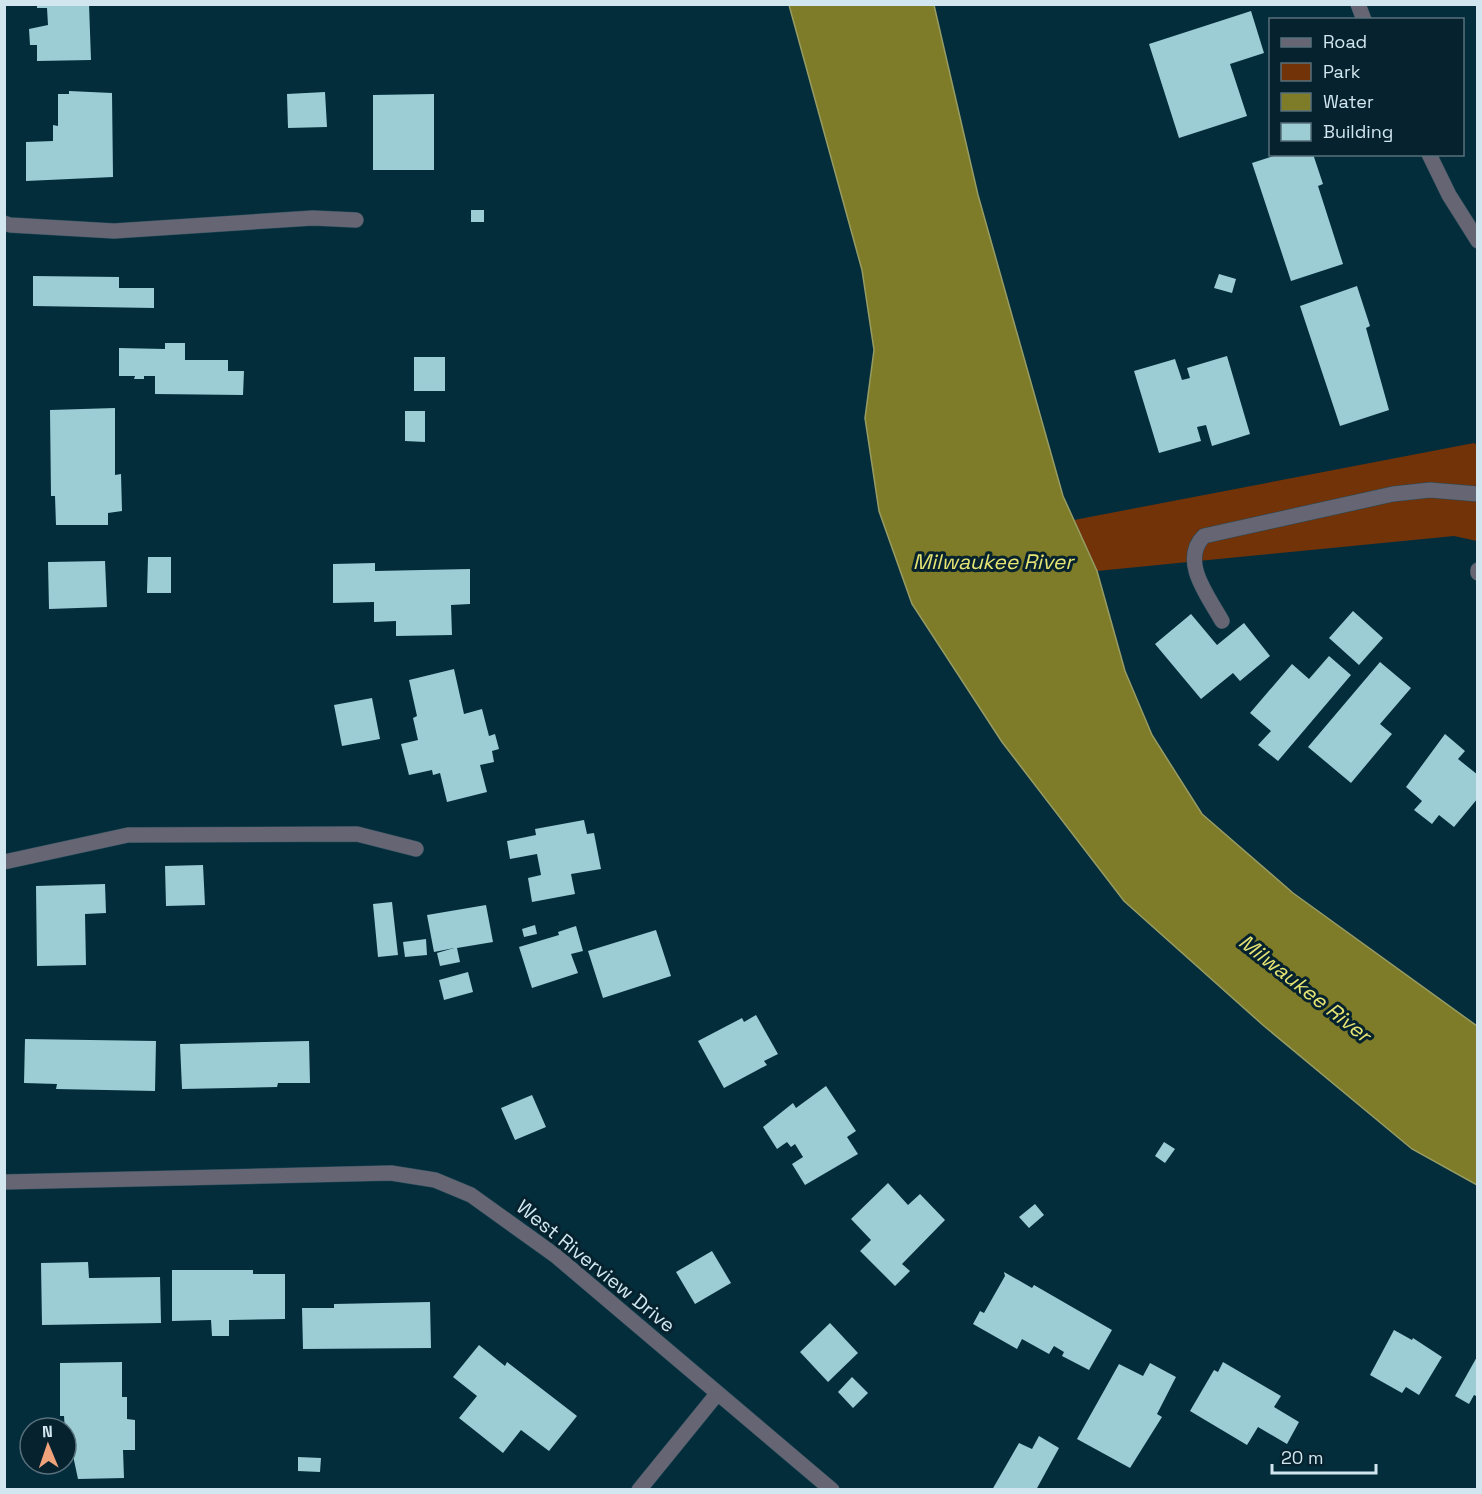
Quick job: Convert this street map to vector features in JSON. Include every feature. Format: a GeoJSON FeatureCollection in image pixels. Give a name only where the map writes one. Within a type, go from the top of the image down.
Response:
{"type":"FeatureCollection","features":[{"type":"Feature","properties":{"kind":"street"},"geometry":{"type":"LineString","coordinates":[[1430,156],[1449,195],[1478,241]]}},
{"type":"Feature","properties":{"kind":"street"},"geometry":{"type":"LineString","coordinates":[[4,223],[114,231],[313,218],[356,220]]}},
{"type":"Feature","properties":{"kind":"street"},"geometry":{"type":"LineString","coordinates":[[1222,621],[1194,565],[1197,543],[1204,536],[1393,494],[1430,490],[1478,494]]}},
{"type":"Feature","properties":{"kind":"street"},"geometry":{"type":"LineString","coordinates":[[4,862],[128,835],[357,834],[416,849]]}},
{"type":"Feature","properties":{"kind":"street","name":"West Riverview Drive"},"geometry":{"type":"LineString","coordinates":[[4,1182],[391,1173],[435,1180],[471,1195],[556,1256],[832,1490]]}},
{"type":"Feature","properties":{"kind":"street"},"geometry":{"type":"LineString","coordinates":[[639,1490],[717,1394]]}},
{"type":"Feature","properties":{"kind":"green space"},"geometry":{"type":"Polygon","coordinates":[[[1474,443],[1477,445],[1477,541],[1454,536],[1097,571],[1074,520],[1474,443]]]}},
{"type":"Feature","properties":{"kind":"water","name":"Milwaukee River"},"geometry":{"type":"Polygon","coordinates":[[[789,5],[934,5],[978,195],[1063,496],[1097,571],[1125,671],[1152,735],[1202,814],[1293,893],[1477,1026],[1477,1185],[1412,1149],[1264,1026],[1124,901],[1002,742],[912,604],[879,511],[865,418],[874,350],[862,270],[789,5]]]}},
{"type":"Feature","properties":{"kind":"building"},"geometry":{"type":"Polygon","coordinates":[[[37,4],[89,4],[91,60],[37,61],[37,45],[30,45],[29,29],[48,25],[47,8],[37,8],[37,4]]]}},
{"type":"Feature","properties":{"kind":"building"},"geometry":{"type":"Polygon","coordinates":[[[1251,11],[1264,53],[1230,64],[1247,116],[1179,138],[1149,44],[1251,11]]]}},
{"type":"Feature","properties":{"kind":"building"},"geometry":{"type":"Polygon","coordinates":[[[69,91],[112,93],[113,177],[26,181],[26,142],[53,141],[53,125],[58,126],[58,94],[69,94],[69,91]]]}},
{"type":"Feature","properties":{"kind":"building"},"geometry":{"type":"Polygon","coordinates":[[[325,92],[327,127],[288,128],[287,94],[325,92]]]}},
{"type":"Feature","properties":{"kind":"building"},"geometry":{"type":"Polygon","coordinates":[[[434,94],[434,170],[373,170],[373,95],[434,94]]]}},
{"type":"Feature","properties":{"kind":"building"},"geometry":{"type":"Polygon","coordinates":[[[1274,156],[1314,156],[1323,184],[1318,186],[1343,264],[1291,281],[1252,163],[1274,156]]]}},
{"type":"Feature","properties":{"kind":"building"},"geometry":{"type":"Polygon","coordinates":[[[471,210],[484,210],[484,222],[471,222],[471,210]]]}},
{"type":"Feature","properties":{"kind":"building"},"geometry":{"type":"Polygon","coordinates":[[[1219,274],[1236,279],[1232,293],[1214,288],[1219,274]]]}},
{"type":"Feature","properties":{"kind":"building"},"geometry":{"type":"Polygon","coordinates":[[[33,276],[119,277],[119,288],[154,288],[154,308],[33,306],[33,276]]]}},
{"type":"Feature","properties":{"kind":"building"},"geometry":{"type":"Polygon","coordinates":[[[1357,286],[1370,326],[1366,328],[1389,410],[1340,426],[1300,306],[1357,286]]]}},
{"type":"Feature","properties":{"kind":"building"},"geometry":{"type":"Polygon","coordinates":[[[165,343],[185,343],[185,360],[228,360],[228,371],[244,371],[243,395],[155,394],[155,376],[134,379],[135,376],[119,376],[119,348],[165,349],[165,343]]]}},
{"type":"Feature","properties":{"kind":"building"},"geometry":{"type":"Polygon","coordinates":[[[1227,356],[1250,434],[1212,446],[1206,425],[1197,427],[1201,441],[1159,453],[1134,371],[1175,359],[1182,380],[1190,378],[1187,368],[1227,356]]]}},
{"type":"Feature","properties":{"kind":"building"},"geometry":{"type":"Polygon","coordinates":[[[414,357],[445,357],[445,391],[414,391],[414,357]]]}},
{"type":"Feature","properties":{"kind":"building"},"geometry":{"type":"Polygon","coordinates":[[[115,408],[115,475],[121,474],[122,511],[108,513],[108,525],[56,525],[55,496],[51,496],[50,410],[115,408]]]}},
{"type":"Feature","properties":{"kind":"building"},"geometry":{"type":"Polygon","coordinates":[[[405,411],[425,411],[425,442],[405,441],[405,411]]]}},
{"type":"Feature","properties":{"kind":"building"},"geometry":{"type":"Polygon","coordinates":[[[148,557],[171,557],[171,593],[147,593],[148,557]]]}},
{"type":"Feature","properties":{"kind":"building"},"geometry":{"type":"Polygon","coordinates":[[[105,561],[107,607],[49,609],[48,562],[105,561]]]}},
{"type":"Feature","properties":{"kind":"building"},"geometry":{"type":"Polygon","coordinates":[[[375,563],[375,571],[470,569],[470,604],[451,605],[452,635],[396,636],[396,621],[374,622],[374,602],[333,603],[333,564],[375,563]]]}},
{"type":"Feature","properties":{"kind":"building"},"geometry":{"type":"Polygon","coordinates":[[[1353,611],[1383,638],[1359,665],[1329,638],[1353,611]]]}},
{"type":"Feature","properties":{"kind":"building"},"geometry":{"type":"Polygon","coordinates":[[[1191,614],[1217,645],[1244,623],[1270,656],[1240,681],[1233,673],[1201,699],[1155,644],[1191,614]]]}},
{"type":"Feature","properties":{"kind":"building"},"geometry":{"type":"Polygon","coordinates":[[[1329,656],[1351,675],[1278,761],[1258,745],[1271,731],[1250,713],[1292,664],[1309,679],[1329,656]]]}},
{"type":"Feature","properties":{"kind":"building"},"geometry":{"type":"Polygon","coordinates":[[[1380,662],[1411,688],[1380,724],[1392,734],[1351,783],[1308,747],[1380,662]]]}},
{"type":"Feature","properties":{"kind":"building"},"geometry":{"type":"Polygon","coordinates":[[[454,669],[464,714],[482,709],[489,736],[495,734],[499,749],[492,751],[494,762],[480,765],[487,792],[447,802],[440,773],[433,775],[432,770],[409,775],[401,744],[418,740],[413,718],[417,716],[409,680],[454,669]]]}},
{"type":"Feature","properties":{"kind":"building"},"geometry":{"type":"Polygon","coordinates":[[[372,698],[380,739],[342,746],[334,705],[372,698]]]}},
{"type":"Feature","properties":{"kind":"building"},"geometry":{"type":"Polygon","coordinates":[[[1445,734],[1465,751],[1458,759],[1478,775],[1478,798],[1454,827],[1439,815],[1432,824],[1414,810],[1422,801],[1406,787],[1445,734]]]}},
{"type":"Feature","properties":{"kind":"building"},"geometry":{"type":"Polygon","coordinates":[[[584,820],[587,834],[594,833],[601,869],[571,874],[575,894],[532,902],[528,878],[541,875],[537,854],[510,859],[507,841],[536,835],[535,829],[584,820]]]}},
{"type":"Feature","properties":{"kind":"building"},"geometry":{"type":"Polygon","coordinates":[[[203,865],[205,905],[166,906],[165,866],[203,865]]]}},
{"type":"Feature","properties":{"kind":"building"},"geometry":{"type":"Polygon","coordinates":[[[105,884],[106,913],[85,914],[86,965],[37,966],[36,886],[105,884]]]}},
{"type":"Feature","properties":{"kind":"building"},"geometry":{"type":"Polygon","coordinates":[[[392,902],[398,955],[378,957],[373,904],[392,902]]]}},
{"type":"Feature","properties":{"kind":"building"},"geometry":{"type":"Polygon","coordinates":[[[486,905],[493,942],[457,948],[460,962],[440,966],[437,953],[454,948],[434,952],[427,915],[486,905]]]}},
{"type":"Feature","properties":{"kind":"building"},"geometry":{"type":"Polygon","coordinates":[[[535,925],[537,934],[524,937],[522,929],[535,925]]]}},
{"type":"Feature","properties":{"kind":"building"},"geometry":{"type":"Polygon","coordinates":[[[576,926],[583,951],[571,954],[578,973],[532,988],[519,947],[559,935],[558,932],[576,926]]]}},
{"type":"Feature","properties":{"kind":"building"},"geometry":{"type":"Polygon","coordinates":[[[656,930],[671,976],[603,998],[588,951],[656,930]]]}},
{"type":"Feature","properties":{"kind":"building"},"geometry":{"type":"Polygon","coordinates":[[[426,939],[427,955],[405,957],[403,942],[426,939]]]}},
{"type":"Feature","properties":{"kind":"building"},"geometry":{"type":"Polygon","coordinates":[[[468,972],[473,992],[444,1000],[439,980],[468,972]]]}},
{"type":"Feature","properties":{"kind":"building"},"geometry":{"type":"Polygon","coordinates":[[[756,1015],[778,1054],[764,1061],[767,1065],[724,1088],[698,1041],[742,1018],[744,1022],[756,1015]]]}},
{"type":"Feature","properties":{"kind":"building"},"geometry":{"type":"Polygon","coordinates":[[[25,1039],[156,1041],[155,1091],[56,1089],[57,1084],[24,1083],[25,1039]]]}},
{"type":"Feature","properties":{"kind":"building"},"geometry":{"type":"Polygon","coordinates":[[[309,1041],[310,1083],[278,1083],[277,1087],[182,1089],[180,1044],[309,1041]]]}},
{"type":"Feature","properties":{"kind":"building"},"geometry":{"type":"Polygon","coordinates":[[[826,1086],[856,1131],[847,1137],[858,1154],[805,1185],[792,1164],[803,1157],[795,1144],[791,1147],[787,1142],[777,1149],[763,1127],[793,1103],[796,1108],[826,1086]]]}},
{"type":"Feature","properties":{"kind":"building"},"geometry":{"type":"Polygon","coordinates":[[[532,1095],[546,1127],[515,1140],[501,1108],[532,1095]]]}},
{"type":"Feature","properties":{"kind":"building"},"geometry":{"type":"Polygon","coordinates":[[[1164,1142],[1175,1149],[1165,1163],[1155,1156],[1164,1142]]]}},
{"type":"Feature","properties":{"kind":"building"},"geometry":{"type":"Polygon","coordinates":[[[888,1183],[908,1205],[920,1194],[945,1220],[902,1264],[910,1271],[895,1286],[860,1251],[871,1240],[851,1219],[888,1183]]]}},
{"type":"Feature","properties":{"kind":"building"},"geometry":{"type":"Polygon","coordinates":[[[1035,1204],[1044,1215],[1029,1228],[1019,1217],[1035,1204]]]}},
{"type":"Feature","properties":{"kind":"building"},"geometry":{"type":"Polygon","coordinates":[[[712,1251],[731,1283],[695,1304],[676,1272],[712,1251]]]}},
{"type":"Feature","properties":{"kind":"building"},"geometry":{"type":"Polygon","coordinates":[[[88,1262],[89,1278],[160,1277],[161,1323],[42,1325],[41,1263],[88,1262]]]}},
{"type":"Feature","properties":{"kind":"building"},"geometry":{"type":"Polygon","coordinates":[[[172,1270],[253,1270],[253,1274],[285,1274],[285,1319],[229,1320],[229,1336],[212,1336],[211,1320],[172,1321],[172,1270]]]}},
{"type":"Feature","properties":{"kind":"building"},"geometry":{"type":"Polygon","coordinates":[[[1004,1272],[1032,1288],[1034,1285],[1112,1330],[1089,1370],[1062,1356],[1064,1352],[1054,1346],[1049,1354],[1022,1339],[1017,1349],[973,1324],[980,1311],[984,1313],[1005,1276],[1004,1272]]]}},
{"type":"Feature","properties":{"kind":"building"},"geometry":{"type":"Polygon","coordinates":[[[430,1302],[431,1348],[303,1349],[302,1308],[334,1308],[334,1304],[430,1302]]]}},
{"type":"Feature","properties":{"kind":"building"},"geometry":{"type":"Polygon","coordinates":[[[830,1323],[858,1353],[828,1382],[800,1352],[830,1323]]]}},
{"type":"Feature","properties":{"kind":"building"},"geometry":{"type":"Polygon","coordinates":[[[1394,1330],[1412,1340],[1413,1338],[1442,1357],[1419,1395],[1406,1387],[1402,1393],[1370,1375],[1394,1330]]]}},
{"type":"Feature","properties":{"kind":"building"},"geometry":{"type":"Polygon","coordinates":[[[479,1345],[505,1366],[507,1362],[577,1416],[549,1451],[521,1430],[503,1453],[459,1418],[477,1396],[453,1377],[479,1345]]]}},
{"type":"Feature","properties":{"kind":"building"},"geometry":{"type":"Polygon","coordinates":[[[1478,1355],[1478,1397],[1474,1395],[1469,1404],[1455,1396],[1478,1355]]]}},
{"type":"Feature","properties":{"kind":"building"},"geometry":{"type":"Polygon","coordinates":[[[122,1362],[122,1397],[127,1397],[127,1419],[135,1420],[135,1450],[123,1450],[124,1478],[78,1479],[78,1416],[60,1416],[60,1363],[122,1362]]]}},
{"type":"Feature","properties":{"kind":"building"},"geometry":{"type":"Polygon","coordinates":[[[1223,1362],[1281,1396],[1274,1407],[1299,1422],[1287,1444],[1258,1427],[1247,1445],[1190,1411],[1214,1370],[1218,1372],[1223,1362]]]}},
{"type":"Feature","properties":{"kind":"building"},"geometry":{"type":"Polygon","coordinates":[[[1150,1363],[1176,1377],[1157,1414],[1162,1417],[1130,1468],[1077,1439],[1119,1364],[1143,1376],[1150,1363]]]}},
{"type":"Feature","properties":{"kind":"building"},"geometry":{"type":"Polygon","coordinates":[[[852,1377],[868,1393],[853,1408],[838,1392],[852,1377]]]}},
{"type":"Feature","properties":{"kind":"building"},"geometry":{"type":"Polygon","coordinates":[[[1039,1436],[1059,1448],[1036,1490],[992,1490],[1019,1443],[1032,1449],[1039,1436]]]}},
{"type":"Feature","properties":{"kind":"building"},"geometry":{"type":"Polygon","coordinates":[[[298,1457],[321,1458],[320,1472],[298,1471],[298,1457]]]}}]}
